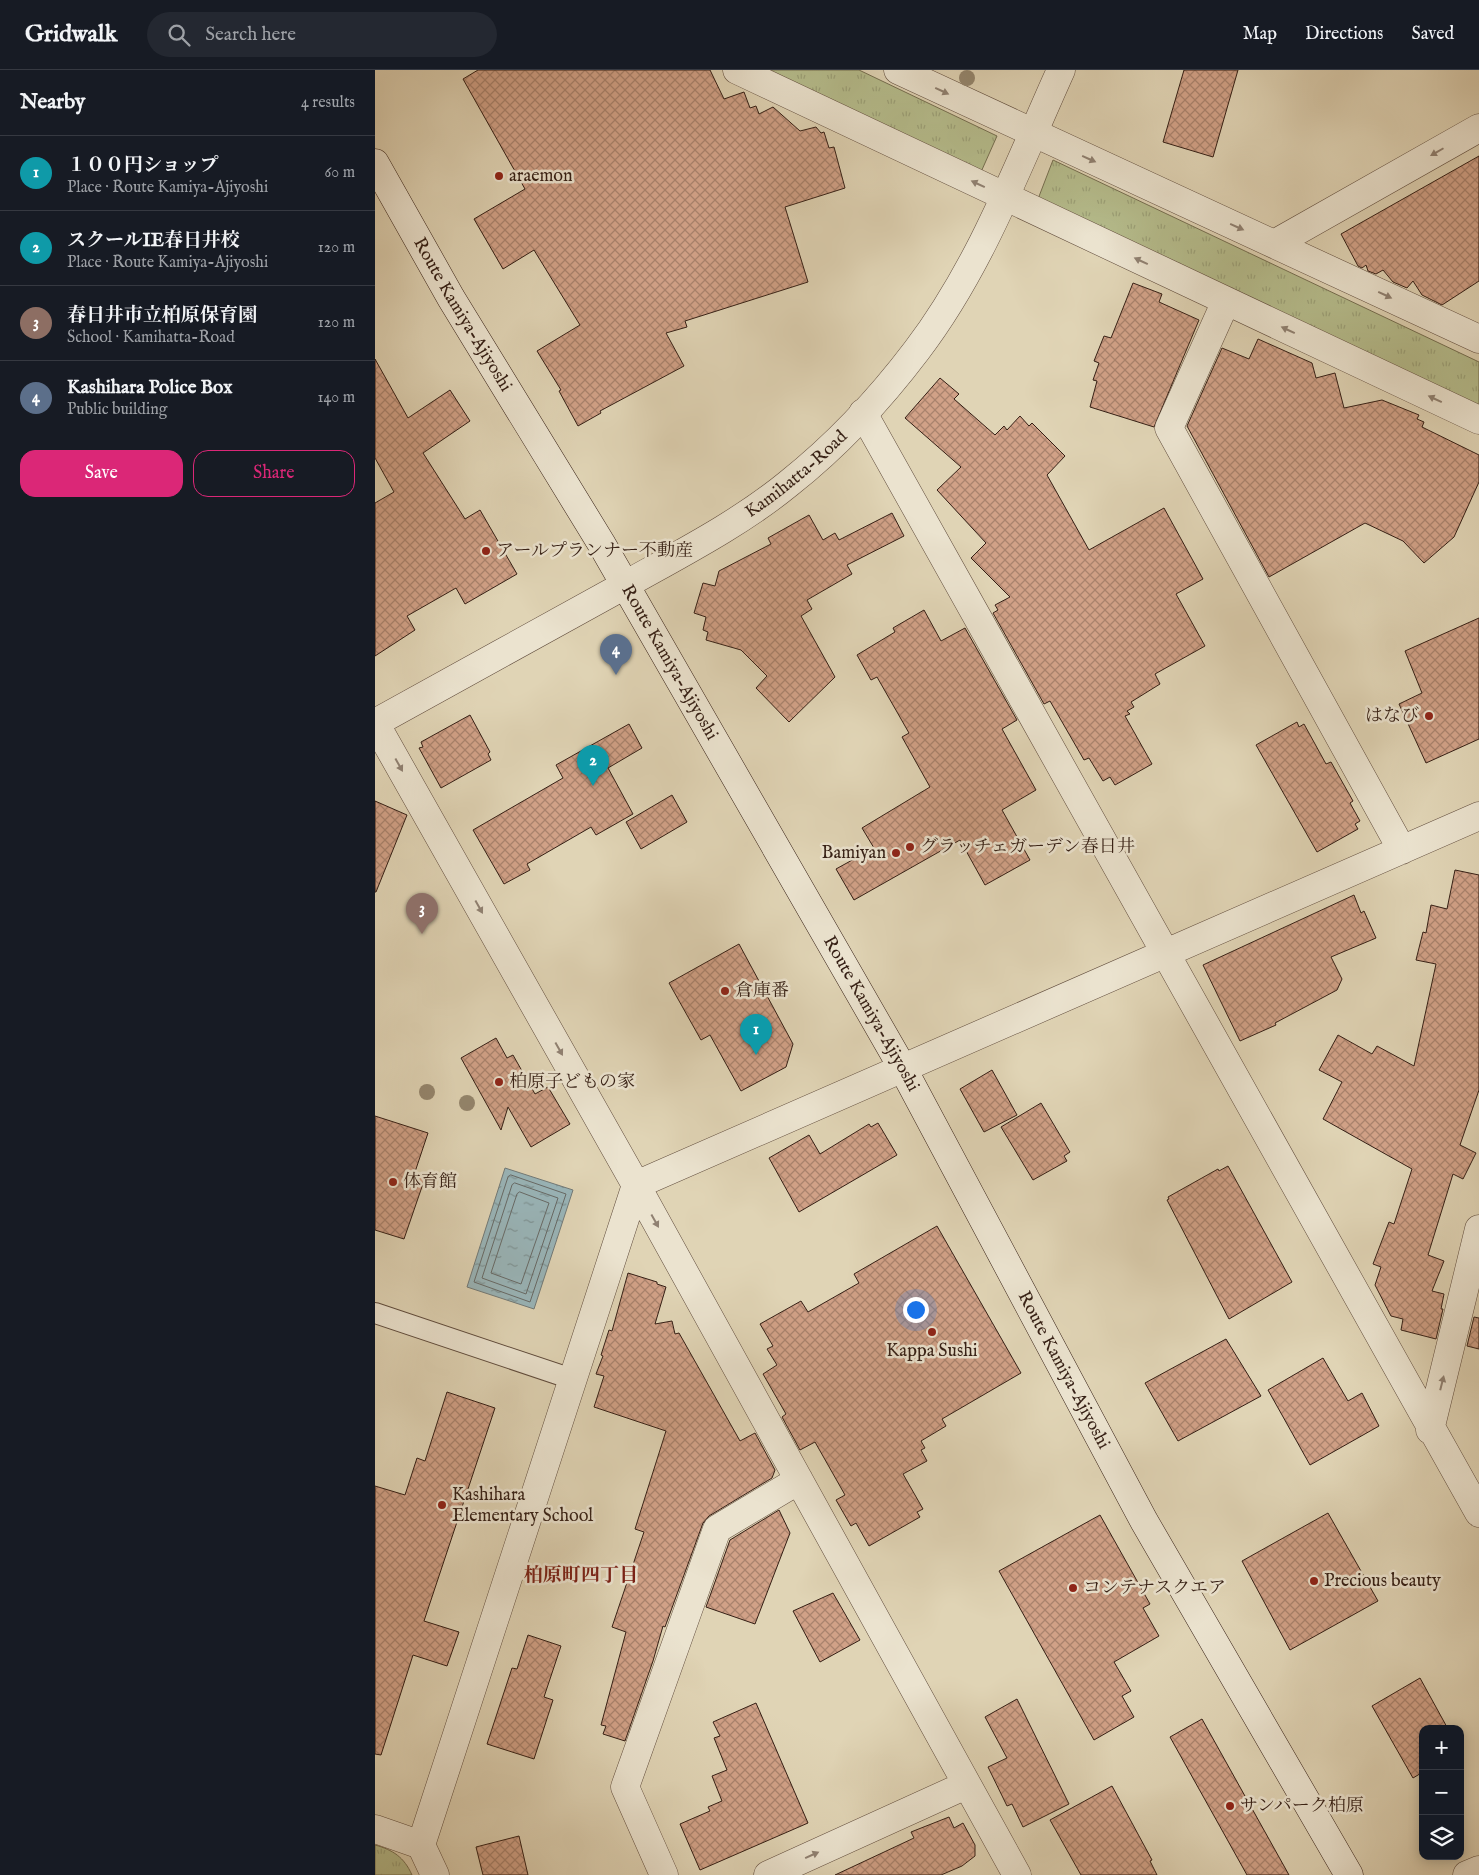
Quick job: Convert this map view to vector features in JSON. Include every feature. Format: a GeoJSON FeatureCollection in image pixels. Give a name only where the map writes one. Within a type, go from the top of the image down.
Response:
{"type":"FeatureCollection","features":[{"type":"Feature","properties":{"kind":"street"},"geometry":{"type":"LineString","coordinates":[[737,70],[1479,420]]}},
{"type":"Feature","properties":{"kind":"street"},"geometry":{"type":"LineString","coordinates":[[898,70],[1032,134],[1479,339]]}},
{"type":"Feature","properties":{"kind":"street","name":"Kamihatta-Road"},"geometry":{"type":"LineString","coordinates":[[375,723],[625,585],[742,517],[786,486],[823,454],[863,413],[918,349],[965,274],[1006,198],[1061,70]]}},
{"type":"Feature","properties":{"kind":"street"},"geometry":{"type":"LineString","coordinates":[[1274,244],[1479,128]]}},
{"type":"Feature","properties":{"kind":"street","name":"Route Kamiya-Ajiyoshi"},"geometry":{"type":"LineString","coordinates":[[375,162],[451,298],[625,585],[902,1067],[1143,1521],[1349,1875]]}},
{"type":"Feature","properties":{"kind":"street"},"geometry":{"type":"LineString","coordinates":[[1226,301],[1169,428],[1402,850]]}},
{"type":"Feature","properties":{"kind":"street"},"geometry":{"type":"LineString","coordinates":[[863,413],[1479,1513]]}},
{"type":"Feature","properties":{"kind":"street"},"geometry":{"type":"LineString","coordinates":[[375,723],[635,1185],[1017,1875]]}},
{"type":"Feature","properties":{"kind":"street"},"geometry":{"type":"LineString","coordinates":[[435,1875],[421,1845],[635,1185],[1479,816]]}},
{"type":"Feature","properties":{"kind":"street"},"geometry":{"type":"LineString","coordinates":[[1431,1430],[1479,1229]]}},
{"type":"Feature","properties":{"kind":"street"},"geometry":{"type":"LineString","coordinates":[[664,1875],[625,1787],[717,1529],[799,1480]]}},
{"type":"Feature","properties":{"kind":"street"},"geometry":{"type":"LineString","coordinates":[[767,1875],[966,1785]]}},
{"type":"Feature","properties":{"kind":"street"},"geometry":{"type":"LineString","coordinates":[[375,1830],[421,1845]]}},
{"type":"Feature","properties":{"kind":"street"},"geometry":{"type":"LineString","coordinates":[[1467,1875],[1479,1870]]}},
{"type":"Feature","properties":{"kind":"lane"},"geometry":{"type":"LineString","coordinates":[[375,1313],[572,1379]]}},
{"type":"Feature","properties":{"kind":"green space"},"geometry":{"type":"Polygon","coordinates":[[[766,70],[859,70],[997,136],[981,172],[766,70]]]}},
{"type":"Feature","properties":{"kind":"green space"},"geometry":{"type":"Polygon","coordinates":[[[1053,160],[1479,362],[1479,407],[1038,199],[1053,160]]]}},
{"type":"Feature","properties":{"kind":"green space"},"geometry":{"type":"Polygon","coordinates":[[[375,1845],[387,1849],[402,1859],[412,1875],[375,1875],[375,1845]]]}},
{"type":"Feature","properties":{"kind":"water"},"geometry":{"type":"Polygon","coordinates":[[[505,1168],[573,1190],[534,1309],[467,1287],[505,1168]]]}},
{"type":"Feature","properties":{"kind":"building"},"geometry":{"type":"Polygon","coordinates":[[[478,70],[710,70],[724,99],[744,92],[750,108],[756,106],[759,114],[773,107],[800,131],[816,127],[821,133],[824,132],[829,148],[834,147],[845,188],[785,207],[808,282],[685,321],[687,327],[666,333],[684,366],[600,411],[601,413],[578,426],[559,391],[561,390],[537,351],[580,325],[534,250],[503,269],[474,219],[525,189],[463,79],[478,70]]]}},
{"type":"Feature","properties":{"kind":"building"},"geometry":{"type":"Polygon","coordinates":[[[1184,70],[1238,70],[1213,157],[1163,142],[1184,70]]]}},
{"type":"Feature","properties":{"kind":"building"},"geometry":{"type":"Polygon","coordinates":[[[1479,156],[1479,281],[1442,305],[1422,295],[1413,281],[1407,288],[1393,282],[1383,270],[1376,274],[1368,271],[1366,265],[1362,268],[1358,266],[1341,234],[1479,156]]]}},
{"type":"Feature","properties":{"kind":"building"},"geometry":{"type":"Polygon","coordinates":[[[1133,283],[1162,294],[1159,302],[1199,320],[1154,427],[1090,407],[1097,381],[1093,380],[1099,363],[1094,361],[1104,336],[1111,338],[1133,283]]]}},
{"type":"Feature","properties":{"kind":"building"},"geometry":{"type":"Polygon","coordinates":[[[1258,339],[1312,363],[1316,378],[1335,373],[1344,408],[1382,400],[1419,415],[1417,419],[1424,422],[1422,427],[1479,455],[1479,482],[1454,537],[1424,563],[1403,541],[1365,523],[1269,577],[1187,426],[1222,348],[1249,359],[1258,339]]]}},
{"type":"Feature","properties":{"kind":"building"},"geometry":{"type":"Polygon","coordinates":[[[375,359],[408,418],[450,390],[470,421],[423,453],[465,519],[480,510],[517,574],[465,604],[456,588],[407,616],[415,630],[375,656],[375,503],[394,492],[375,458],[375,359]]]}},
{"type":"Feature","properties":{"kind":"building"},"geometry":{"type":"Polygon","coordinates":[[[940,378],[959,394],[954,399],[995,435],[1004,426],[1007,430],[1020,416],[1029,426],[1032,423],[1065,456],[1047,475],[1089,550],[1164,508],[1203,579],[1176,594],[1205,646],[1155,674],[1160,684],[1131,702],[1134,707],[1127,711],[1130,714],[1125,716],[1152,764],[1115,785],[1110,777],[1103,781],[1089,758],[1084,760],[1050,701],[1044,704],[993,613],[998,610],[995,605],[1010,597],[971,558],[986,543],[937,490],[961,467],[905,418],[940,378]]]}},
{"type":"Feature","properties":{"kind":"building"},"geometry":{"type":"Polygon","coordinates":[[[892,513],[904,536],[847,565],[852,574],[807,600],[812,609],[801,616],[835,677],[789,722],[756,688],[767,676],[741,650],[706,640],[708,632],[703,630],[706,617],[694,613],[703,583],[715,586],[719,571],[771,544],[768,538],[809,515],[823,540],[835,533],[839,540],[892,513]]]}},
{"type":"Feature","properties":{"kind":"building"},"geometry":{"type":"Polygon","coordinates":[[[924,610],[941,641],[965,628],[1017,720],[1002,729],[1036,790],[1002,810],[1030,860],[985,885],[960,840],[854,900],[836,869],[874,848],[862,828],[930,787],[902,737],[909,733],[877,677],[871,680],[857,655],[895,632],[893,628],[924,610]]]}},
{"type":"Feature","properties":{"kind":"building"},"geometry":{"type":"Polygon","coordinates":[[[1479,618],[1479,739],[1426,763],[1399,704],[1422,693],[1405,651],[1479,618]]]}},
{"type":"Feature","properties":{"kind":"building"},"geometry":{"type":"Polygon","coordinates":[[[470,715],[490,752],[488,754],[491,760],[441,788],[419,748],[423,747],[421,742],[470,715]]]}},
{"type":"Feature","properties":{"kind":"building"},"geometry":{"type":"Polygon","coordinates":[[[1297,722],[1299,727],[1304,724],[1326,764],[1331,762],[1353,801],[1350,803],[1360,821],[1355,824],[1358,829],[1317,852],[1256,745],[1297,722]]]}},
{"type":"Feature","properties":{"kind":"building"},"geometry":{"type":"Polygon","coordinates":[[[629,724],[642,748],[608,768],[633,814],[596,835],[591,827],[527,864],[530,870],[504,884],[473,830],[563,778],[556,765],[629,724]]]}},
{"type":"Feature","properties":{"kind":"building"},"geometry":{"type":"Polygon","coordinates":[[[672,795],[687,822],[641,849],[626,822],[672,795]]]}},
{"type":"Feature","properties":{"kind":"building"},"geometry":{"type":"Polygon","coordinates":[[[375,801],[407,815],[376,892],[375,892],[375,801]]]}},
{"type":"Feature","properties":{"kind":"building"},"geometry":{"type":"Polygon","coordinates":[[[1455,870],[1479,875],[1479,1090],[1460,1145],[1476,1153],[1463,1179],[1453,1174],[1428,1255],[1444,1261],[1432,1291],[1444,1294],[1441,1309],[1443,1309],[1436,1339],[1401,1330],[1403,1319],[1391,1316],[1375,1285],[1381,1267],[1373,1264],[1389,1222],[1394,1224],[1412,1169],[1323,1119],[1342,1082],[1319,1070],[1338,1035],[1372,1054],[1377,1046],[1414,1066],[1436,964],[1416,960],[1423,932],[1426,933],[1431,905],[1447,909],[1455,870]]]}},
{"type":"Feature","properties":{"kind":"building"},"geometry":{"type":"Polygon","coordinates":[[[1354,895],[1361,913],[1364,911],[1376,938],[1331,957],[1342,979],[1337,990],[1275,1023],[1276,1025],[1240,1041],[1203,965],[1354,895]]]}},
{"type":"Feature","properties":{"kind":"building"},"geometry":{"type":"Polygon","coordinates":[[[739,944],[793,1044],[786,1067],[741,1091],[710,1035],[701,1040],[669,983],[739,944]]]}},
{"type":"Feature","properties":{"kind":"building","name":"柏原子どもの家"},"geometry":{"type":"Polygon","coordinates":[[[496,1038],[507,1058],[513,1055],[535,1094],[548,1087],[570,1124],[531,1147],[508,1107],[501,1130],[461,1058],[496,1038]]]}},
{"type":"Feature","properties":{"kind":"building"},"geometry":{"type":"Polygon","coordinates":[[[992,1070],[1017,1115],[984,1132],[960,1089],[992,1070]]]}},
{"type":"Feature","properties":{"kind":"building"},"geometry":{"type":"Polygon","coordinates":[[[1041,1103],[1070,1152],[1064,1156],[1067,1161],[1033,1180],[1001,1127],[1041,1103]]]}},
{"type":"Feature","properties":{"kind":"building","name":"体育館"},"geometry":{"type":"Polygon","coordinates":[[[375,1116],[428,1133],[414,1175],[425,1178],[404,1239],[375,1230],[375,1116]]]}},
{"type":"Feature","properties":{"kind":"building"},"geometry":{"type":"Polygon","coordinates":[[[878,1123],[897,1155],[799,1212],[769,1158],[809,1135],[820,1154],[869,1124],[871,1127],[878,1123]]]}},
{"type":"Feature","properties":{"kind":"building"},"geometry":{"type":"Polygon","coordinates":[[[1228,1166],[1292,1282],[1229,1319],[1167,1200],[1169,1199],[1168,1197],[1218,1169],[1219,1171],[1228,1166]]]}},
{"type":"Feature","properties":{"kind":"building"},"geometry":{"type":"Polygon","coordinates":[[[937,1226],[1021,1373],[942,1419],[946,1426],[921,1441],[925,1448],[921,1450],[927,1461],[903,1474],[923,1509],[917,1512],[920,1517],[869,1546],[856,1523],[851,1526],[836,1500],[845,1495],[815,1442],[800,1450],[782,1417],[786,1414],[763,1374],[777,1365],[767,1349],[773,1346],[760,1324],[801,1301],[808,1312],[859,1283],[854,1274],[937,1226]]]}},
{"type":"Feature","properties":{"kind":"building"},"geometry":{"type":"Polygon","coordinates":[[[628,1273],[657,1282],[657,1284],[666,1287],[655,1324],[672,1321],[675,1334],[679,1333],[740,1441],[755,1433],[775,1470],[772,1478],[709,1516],[703,1523],[665,1627],[663,1626],[625,1741],[603,1734],[606,1726],[601,1725],[626,1632],[612,1627],[644,1532],[635,1529],[666,1431],[594,1407],[604,1376],[596,1374],[603,1356],[601,1355],[609,1330],[612,1331],[628,1273]]]}},
{"type":"Feature","properties":{"kind":"building"},"geometry":{"type":"Polygon","coordinates":[[[1474,1317],[1479,1318],[1479,1349],[1467,1346],[1474,1317]]]}},
{"type":"Feature","properties":{"kind":"building"},"geometry":{"type":"Polygon","coordinates":[[[1226,1339],[1261,1396],[1178,1441],[1145,1383],[1226,1339]]]}},
{"type":"Feature","properties":{"kind":"building"},"geometry":{"type":"Polygon","coordinates":[[[1323,1358],[1348,1401],[1362,1393],[1379,1426],[1310,1465],[1268,1390],[1323,1358]]]}},
{"type":"Feature","properties":{"kind":"building"},"geometry":{"type":"Polygon","coordinates":[[[447,1392],[495,1408],[424,1621],[459,1632],[447,1666],[413,1655],[381,1755],[375,1754],[375,1486],[405,1495],[417,1458],[425,1461],[447,1392]]]}},
{"type":"Feature","properties":{"kind":"building"},"geometry":{"type":"Polygon","coordinates":[[[779,1510],[790,1533],[755,1624],[706,1607],[730,1540],[779,1510]]]}},
{"type":"Feature","properties":{"kind":"building"},"geometry":{"type":"Polygon","coordinates":[[[1328,1513],[1378,1601],[1290,1650],[1242,1561],[1328,1513]]]}},
{"type":"Feature","properties":{"kind":"building"},"geometry":{"type":"Polygon","coordinates":[[[1100,1515],[1150,1604],[1143,1608],[1159,1636],[1114,1662],[1131,1691],[1122,1696],[1134,1717],[1094,1740],[999,1571],[1100,1515]]]}},
{"type":"Feature","properties":{"kind":"building"},"geometry":{"type":"Polygon","coordinates":[[[833,1593],[860,1640],[820,1662],[793,1611],[833,1593]]]}},
{"type":"Feature","properties":{"kind":"building"},"geometry":{"type":"Polygon","coordinates":[[[528,1635],[561,1646],[544,1697],[553,1700],[534,1759],[487,1744],[512,1668],[517,1669],[528,1635]]]}},
{"type":"Feature","properties":{"kind":"building"},"geometry":{"type":"Polygon","coordinates":[[[1420,1678],[1446,1725],[1419,1725],[1419,1774],[1413,1778],[1372,1706],[1420,1678]]]}},
{"type":"Feature","properties":{"kind":"building"},"geometry":{"type":"Polygon","coordinates":[[[1017,1699],[1069,1804],[1023,1827],[1012,1804],[1007,1806],[988,1767],[1007,1758],[985,1717],[1017,1699]]]}},
{"type":"Feature","properties":{"kind":"building"},"geometry":{"type":"Polygon","coordinates":[[[756,1703],[808,1823],[700,1870],[680,1824],[710,1811],[708,1807],[722,1801],[712,1776],[727,1770],[714,1738],[720,1736],[713,1722],[756,1703]]]}},
{"type":"Feature","properties":{"kind":"building","name":"サンパーク柏原"},"geometry":{"type":"Polygon","coordinates":[[[1202,1719],[1289,1875],[1247,1875],[1170,1737],[1202,1719]]]}},
{"type":"Feature","properties":{"kind":"building"},"geometry":{"type":"Polygon","coordinates":[[[1112,1786],[1152,1860],[1150,1861],[1157,1875],[1081,1875],[1050,1820],[1112,1786]]]}},
{"type":"Feature","properties":{"kind":"building"},"geometry":{"type":"Polygon","coordinates":[[[949,1817],[954,1828],[963,1823],[975,1845],[975,1856],[962,1866],[941,1875],[835,1875],[914,1838],[911,1832],[949,1817]]]}},
{"type":"Feature","properties":{"kind":"building"},"geometry":{"type":"Polygon","coordinates":[[[519,1836],[528,1875],[483,1875],[476,1847],[519,1836]]]}},
{"type":"Feature","properties":{"kind":"place","name":"araemon"},"geometry":{"type":"Point","coordinates":[499,176]}},
{"type":"Feature","properties":{"kind":"place","name":"アールプランナー不動産"},"geometry":{"type":"Point","coordinates":[486,551]}},
{"type":"Feature","properties":{"kind":"place","name":"Kashihara Police Box"},"geometry":{"type":"Point","coordinates":[616,675]}},
{"type":"Feature","properties":{"kind":"place","name":"はなび"},"geometry":{"type":"Point","coordinates":[1429,716]}},
{"type":"Feature","properties":{"kind":"place","name":"スクールIE春日井校"},"geometry":{"type":"Point","coordinates":[593,786]}},
{"type":"Feature","properties":{"kind":"place","name":"グラッチェガーデン春日井"},"geometry":{"type":"Point","coordinates":[910,847]}},
{"type":"Feature","properties":{"kind":"place","name":"Bamiyan"},"geometry":{"type":"Point","coordinates":[896,853]}},
{"type":"Feature","properties":{"kind":"place","name":"春日井市立柏原保育園"},"geometry":{"type":"Point","coordinates":[422,934]}},
{"type":"Feature","properties":{"kind":"place","name":"倉庫番"},"geometry":{"type":"Point","coordinates":[725,991]}},
{"type":"Feature","properties":{"kind":"place","name":"１００円ショップ"},"geometry":{"type":"Point","coordinates":[756,1055]}},
{"type":"Feature","properties":{"kind":"place","name":"柏原子どもの家"},"geometry":{"type":"Point","coordinates":[499,1082]}},
{"type":"Feature","properties":{"kind":"place","name":"体育館"},"geometry":{"type":"Point","coordinates":[393,1182]}},
{"type":"Feature","properties":{"kind":"place","name":"Kappa Sushi"},"geometry":{"type":"Point","coordinates":[932,1332]}},
{"type":"Feature","properties":{"kind":"place","name":"Kashihara Elementary School"},"geometry":{"type":"Point","coordinates":[442,1505]}},
{"type":"Feature","properties":{"kind":"place","name":"Precious beauty"},"geometry":{"type":"Point","coordinates":[1314,1581]}},
{"type":"Feature","properties":{"kind":"place","name":"コンテナスクエア"},"geometry":{"type":"Point","coordinates":[1073,1588]}},
{"type":"Feature","properties":{"kind":"place","name":"サンパーク柏原"},"geometry":{"type":"Point","coordinates":[1230,1806]}},
{"type":"Feature","properties":{"kind":"district","name":"柏原町四丁目"},"geometry":{"type":"Point","coordinates":[581,1576]}}]}
